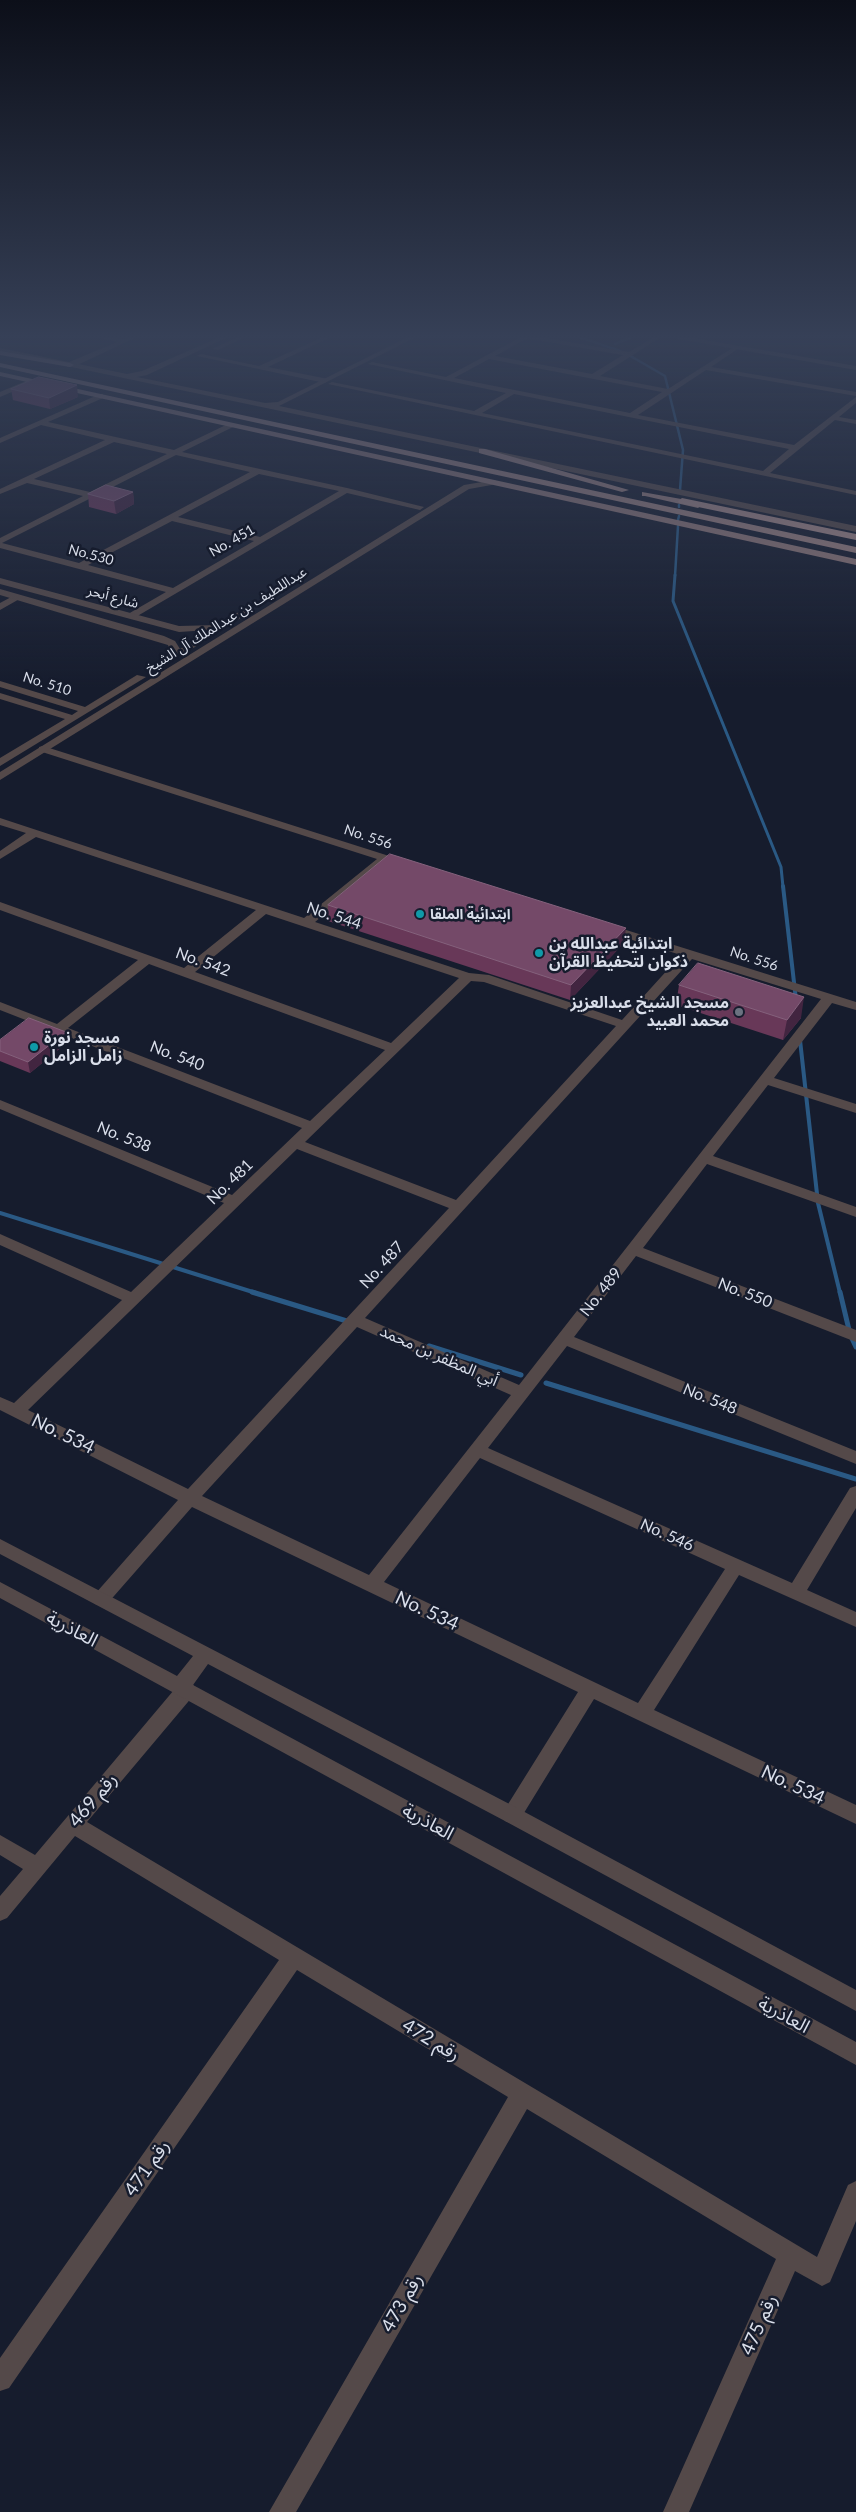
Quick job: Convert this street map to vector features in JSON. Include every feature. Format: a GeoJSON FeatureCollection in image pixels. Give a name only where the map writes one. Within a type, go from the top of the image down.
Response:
{"type":"FeatureCollection","features":[{"type":"Feature","properties":{"kind":"highway"},"geometry":{"type":"LineString","coordinates":[[411,454],[856,550]]}},
{"type":"Feature","properties":{"kind":"highway"},"geometry":{"type":"LineString","coordinates":[[462,454],[856,538]]}},
{"type":"Feature","properties":{"kind":"highway"},"geometry":{"type":"LineString","coordinates":[[494,454],[625,490]]}},
{"type":"Feature","properties":{"kind":"main road"},"geometry":{"type":"LineString","coordinates":[[364,454],[856,562]]}},
{"type":"Feature","properties":{"kind":"street"},"geometry":{"type":"LineString","coordinates":[[0,492],[81,454]]}},
{"type":"Feature","properties":{"kind":"street"},"geometry":{"type":"LineString","coordinates":[[0,541],[170,454]]}},
{"type":"Feature","properties":{"kind":"street"},"geometry":{"type":"LineString","coordinates":[[184,454],[420,507]]}},
{"type":"Feature","properties":{"kind":"street"},"geometry":{"type":"LineString","coordinates":[[497,454],[856,529]]}},
{"type":"Feature","properties":{"kind":"street"},"geometry":{"type":"LineString","coordinates":[[668,454],[764,474],[846,487],[856,493]]}},
{"type":"Feature","properties":{"kind":"street"},"geometry":{"type":"LineString","coordinates":[[764,474],[788,454]]}},
{"type":"Feature","properties":{"kind":"street"},"geometry":{"type":"LineString","coordinates":[[80,566],[258,471]]}},
{"type":"Feature","properties":{"kind":"street"},"geometry":{"type":"LineString","coordinates":[[450,473],[459,479],[454,486]]}},
{"type":"Feature","properties":{"kind":"street"},"geometry":{"type":"LineString","coordinates":[[0,480],[17,484]]}},
{"type":"Feature","properties":{"kind":"street"},"geometry":{"type":"LineString","coordinates":[[26,480],[90,495]]}},
{"type":"Feature","properties":{"kind":"street"},"geometry":{"type":"LineString","coordinates":[[454,486],[467,487],[494,482]]}},
{"type":"Feature","properties":{"kind":"street","name":"عبداللطيف بن عبدالملك آل الشيخ"},"geometry":{"type":"LineString","coordinates":[[0,763],[454,486]]}},
{"type":"Feature","properties":{"kind":"street","name":"عبداللطيف بن عبدالملك آل الشيخ"},"geometry":{"type":"LineString","coordinates":[[0,777],[467,487]]}},
{"type":"Feature","properties":{"kind":"street","name":"No. 451"},"geometry":{"type":"LineString","coordinates":[[131,616],[347,490]]}},
{"type":"Feature","properties":{"kind":"street"},"geometry":{"type":"LineString","coordinates":[[172,518],[262,540]]}},
{"type":"Feature","properties":{"kind":"street","name":"No.530"},"geometry":{"type":"LineString","coordinates":[[0,545],[175,591]]}},
{"type":"Feature","properties":{"kind":"street","name":"شارع أبحر"},"geometry":{"type":"LineString","coordinates":[[0,581],[167,626],[193,630],[221,627]]}},
{"type":"Feature","properties":{"kind":"street","name":"شارع أبحر"},"geometry":{"type":"LineString","coordinates":[[0,592],[155,636],[172,643],[176,652],[165,663]]}},
{"type":"Feature","properties":{"kind":"street"},"geometry":{"type":"LineString","coordinates":[[0,607],[18,597]]}},
{"type":"Feature","properties":{"kind":"street"},"geometry":{"type":"LineString","coordinates":[[155,636],[164,636],[173,632],[167,626]]}},
{"type":"Feature","properties":{"kind":"street","name":"No. 510"},"geometry":{"type":"LineString","coordinates":[[0,684],[86,710]]}},
{"type":"Feature","properties":{"kind":"street","name":"No. 510"},"geometry":{"type":"LineString","coordinates":[[0,696],[73,718]]}},
{"type":"Feature","properties":{"kind":"street"},"geometry":{"type":"LineString","coordinates":[[59,714],[75,712],[76,710],[71,706]]}},
{"type":"Feature","properties":{"kind":"street","name":"No. 556"},"geometry":{"type":"LineString","coordinates":[[43,750],[414,867]]}},
{"type":"Feature","properties":{"kind":"street","name":"No. 544"},"geometry":{"type":"LineString","coordinates":[[0,821],[468,978],[484,978],[624,1025]]}},
{"type":"Feature","properties":{"kind":"street"},"geometry":{"type":"LineString","coordinates":[[0,856],[34,833]]}},
{"type":"Feature","properties":{"kind":"street"},"geometry":{"type":"LineString","coordinates":[[305,924],[386,858]]}},
{"type":"Feature","properties":{"kind":"street","name":"No. 542"},"geometry":{"type":"LineString","coordinates":[[0,906],[395,1049]]}},
{"type":"Feature","properties":{"kind":"street"},"geometry":{"type":"LineString","coordinates":[[186,973],[263,910]]}},
{"type":"Feature","properties":{"kind":"street","name":"No. 556"},"geometry":{"type":"LineString","coordinates":[[594,924],[856,1006]]}},
{"type":"Feature","properties":{"kind":"street","name":"No. 487"},"geometry":{"type":"LineString","coordinates":[[101,1600],[190,1498],[689,954]]}},
{"type":"Feature","properties":{"kind":"street"},"geometry":{"type":"LineString","coordinates":[[58,1029],[148,959]]}},
{"type":"Feature","properties":{"kind":"street","name":"No. 481"},"geometry":{"type":"LineString","coordinates":[[16,1411],[468,978]]}},
{"type":"Feature","properties":{"kind":"street","name":"No. 489"},"geometry":{"type":"LineString","coordinates":[[372,1585],[830,998]]}},
{"type":"Feature","properties":{"kind":"street","name":"No. 540"},"geometry":{"type":"LineString","coordinates":[[0,1006],[312,1127]]}},
{"type":"Feature","properties":{"kind":"street"},"geometry":{"type":"LineString","coordinates":[[766,1080],[856,1109]]}},
{"type":"Feature","properties":{"kind":"street","name":"No. 538"},"geometry":{"type":"LineString","coordinates":[[0,1104],[235,1202]]}},
{"type":"Feature","properties":{"kind":"street"},"geometry":{"type":"LineString","coordinates":[[295,1144],[458,1207]]}},
{"type":"Feature","properties":{"kind":"street"},"geometry":{"type":"LineString","coordinates":[[705,1158],[856,1212]]}},
{"type":"Feature","properties":{"kind":"street"},"geometry":{"type":"LineString","coordinates":[[0,1239],[134,1299]]}},
{"type":"Feature","properties":{"kind":"street","name":"No. 550"},"geometry":{"type":"LineString","coordinates":[[634,1250],[856,1336]]}},
{"type":"Feature","properties":{"kind":"street","name":"أبي المظفر بن محمد"},"geometry":{"type":"LineString","coordinates":[[355,1320],[522,1393]]}},
{"type":"Feature","properties":{"kind":"street","name":"No. 548"},"geometry":{"type":"LineString","coordinates":[[564,1339],[856,1458]]}},
{"type":"Feature","properties":{"kind":"street","name":"No. 534"},"geometry":{"type":"LineString","coordinates":[[0,1403],[190,1498],[856,1815]]}},
{"type":"Feature","properties":{"kind":"street","name":"No. 546"},"geometry":{"type":"LineString","coordinates":[[478,1450],[856,1620]]}},
{"type":"Feature","properties":{"kind":"street"},"geometry":{"type":"LineString","coordinates":[[796,1593],[856,1493]]}},
{"type":"Feature","properties":{"kind":"street"},"geometry":{"type":"LineString","coordinates":[[0,1546],[512,1815],[856,2001]]}},
{"type":"Feature","properties":{"kind":"street"},"geometry":{"type":"LineString","coordinates":[[642,1714],[736,1566]]}},
{"type":"Feature","properties":{"kind":"street","name":"العاذرية"},"geometry":{"type":"LineString","coordinates":[[0,1590],[856,2054]]}},
{"type":"Feature","properties":{"kind":"street","name":"رقم 469"},"geometry":{"type":"LineString","coordinates":[[0,1911],[183,1689],[205,1655]]}},
{"type":"Feature","properties":{"kind":"street"},"geometry":{"type":"LineString","coordinates":[[512,1815],[590,1689]]}},
{"type":"Feature","properties":{"kind":"street","name":"رقم 472"},"geometry":{"type":"LineString","coordinates":[[72,1824],[790,2254]]}},
{"type":"Feature","properties":{"kind":"street"},"geometry":{"type":"LineString","coordinates":[[0,1844],[37,1867]]}},
{"type":"Feature","properties":{"kind":"street","name":"رقم 471"},"geometry":{"type":"LineString","coordinates":[[0,2379],[293,1958]]}},
{"type":"Feature","properties":{"kind":"street","name":"رقم 473"},"geometry":{"type":"LineString","coordinates":[[282,2512],[522,2095]]}},
{"type":"Feature","properties":{"kind":"street"},"geometry":{"type":"LineString","coordinates":[[790,2254],[822,2274],[856,2193]]}},
{"type":"Feature","properties":{"kind":"street","name":"رقم 475"},"geometry":{"type":"LineString","coordinates":[[676,2512],[790,2254]]}},
{"type":"Feature","properties":{"kind":"building"},"geometry":{"type":"Polygon","coordinates":[[[106,485],[133,492],[114,501],[88,494],[106,485]]]}},
{"type":"Feature","properties":{"kind":"building"},"geometry":{"type":"Polygon","coordinates":[[[390,854],[626,928],[571,985],[328,905],[390,854]]]}},
{"type":"Feature","properties":{"kind":"building"},"geometry":{"type":"Polygon","coordinates":[[[698,963],[804,997],[787,1020],[679,985],[698,963]]]}},
{"type":"Feature","properties":{"kind":"building"},"geometry":{"type":"Polygon","coordinates":[[[29,1018],[66,1032],[28,1062],[0,1051],[0,1040],[29,1018]]]}},
{"type":"Feature","properties":{"kind":"waterway"},"geometry":{"type":"LineString","coordinates":[[680,490],[683,454]]}},
{"type":"Feature","properties":{"kind":"waterway"},"geometry":{"type":"LineString","coordinates":[[678,520],[679,516]]}},
{"type":"Feature","properties":{"kind":"waterway"},"geometry":{"type":"LineString","coordinates":[[675,576],[678,526]]}},
{"type":"Feature","properties":{"kind":"waterway"},"geometry":{"type":"LineString","coordinates":[[675,575],[673,601],[781,867],[783,887]]}},
{"type":"Feature","properties":{"kind":"waterway"},"geometry":{"type":"LineString","coordinates":[[783,886],[796,1000]]}},
{"type":"Feature","properties":{"kind":"waterway"},"geometry":{"type":"LineString","coordinates":[[800,1040],[818,1203],[840,1293]]}},
{"type":"Feature","properties":{"kind":"waterway"},"geometry":{"type":"LineString","coordinates":[[0,1213],[256,1293]]}},
{"type":"Feature","properties":{"kind":"waterway"},"geometry":{"type":"LineString","coordinates":[[252,1292],[350,1322]]}},
{"type":"Feature","properties":{"kind":"waterway"},"geometry":{"type":"LineString","coordinates":[[840,1292],[850,1334],[856,1347]]}},
{"type":"Feature","properties":{"kind":"waterway"},"geometry":{"type":"LineString","coordinates":[[429,1346],[521,1375]]}},
{"type":"Feature","properties":{"kind":"waterway"},"geometry":{"type":"LineString","coordinates":[[546,1383],[856,1479]]}},
{"type":"Feature","properties":{"kind":"place","name":"ابتدائية الملقا"},"geometry":{"type":"Point","coordinates":[420,914]}},
{"type":"Feature","properties":{"kind":"place","name":"ابتدائية عبدالله بن ذكوان لتحفيظ القرآن"},"geometry":{"type":"Point","coordinates":[539,953]}},
{"type":"Feature","properties":{"kind":"place","name":"مسجد الشيخ عبدالعزيز محمد العبيد"},"geometry":{"type":"Point","coordinates":[739,1012]}},
{"type":"Feature","properties":{"kind":"place","name":"مسجد نورة زامل الزامل"},"geometry":{"type":"Point","coordinates":[34,1047]}}]}
